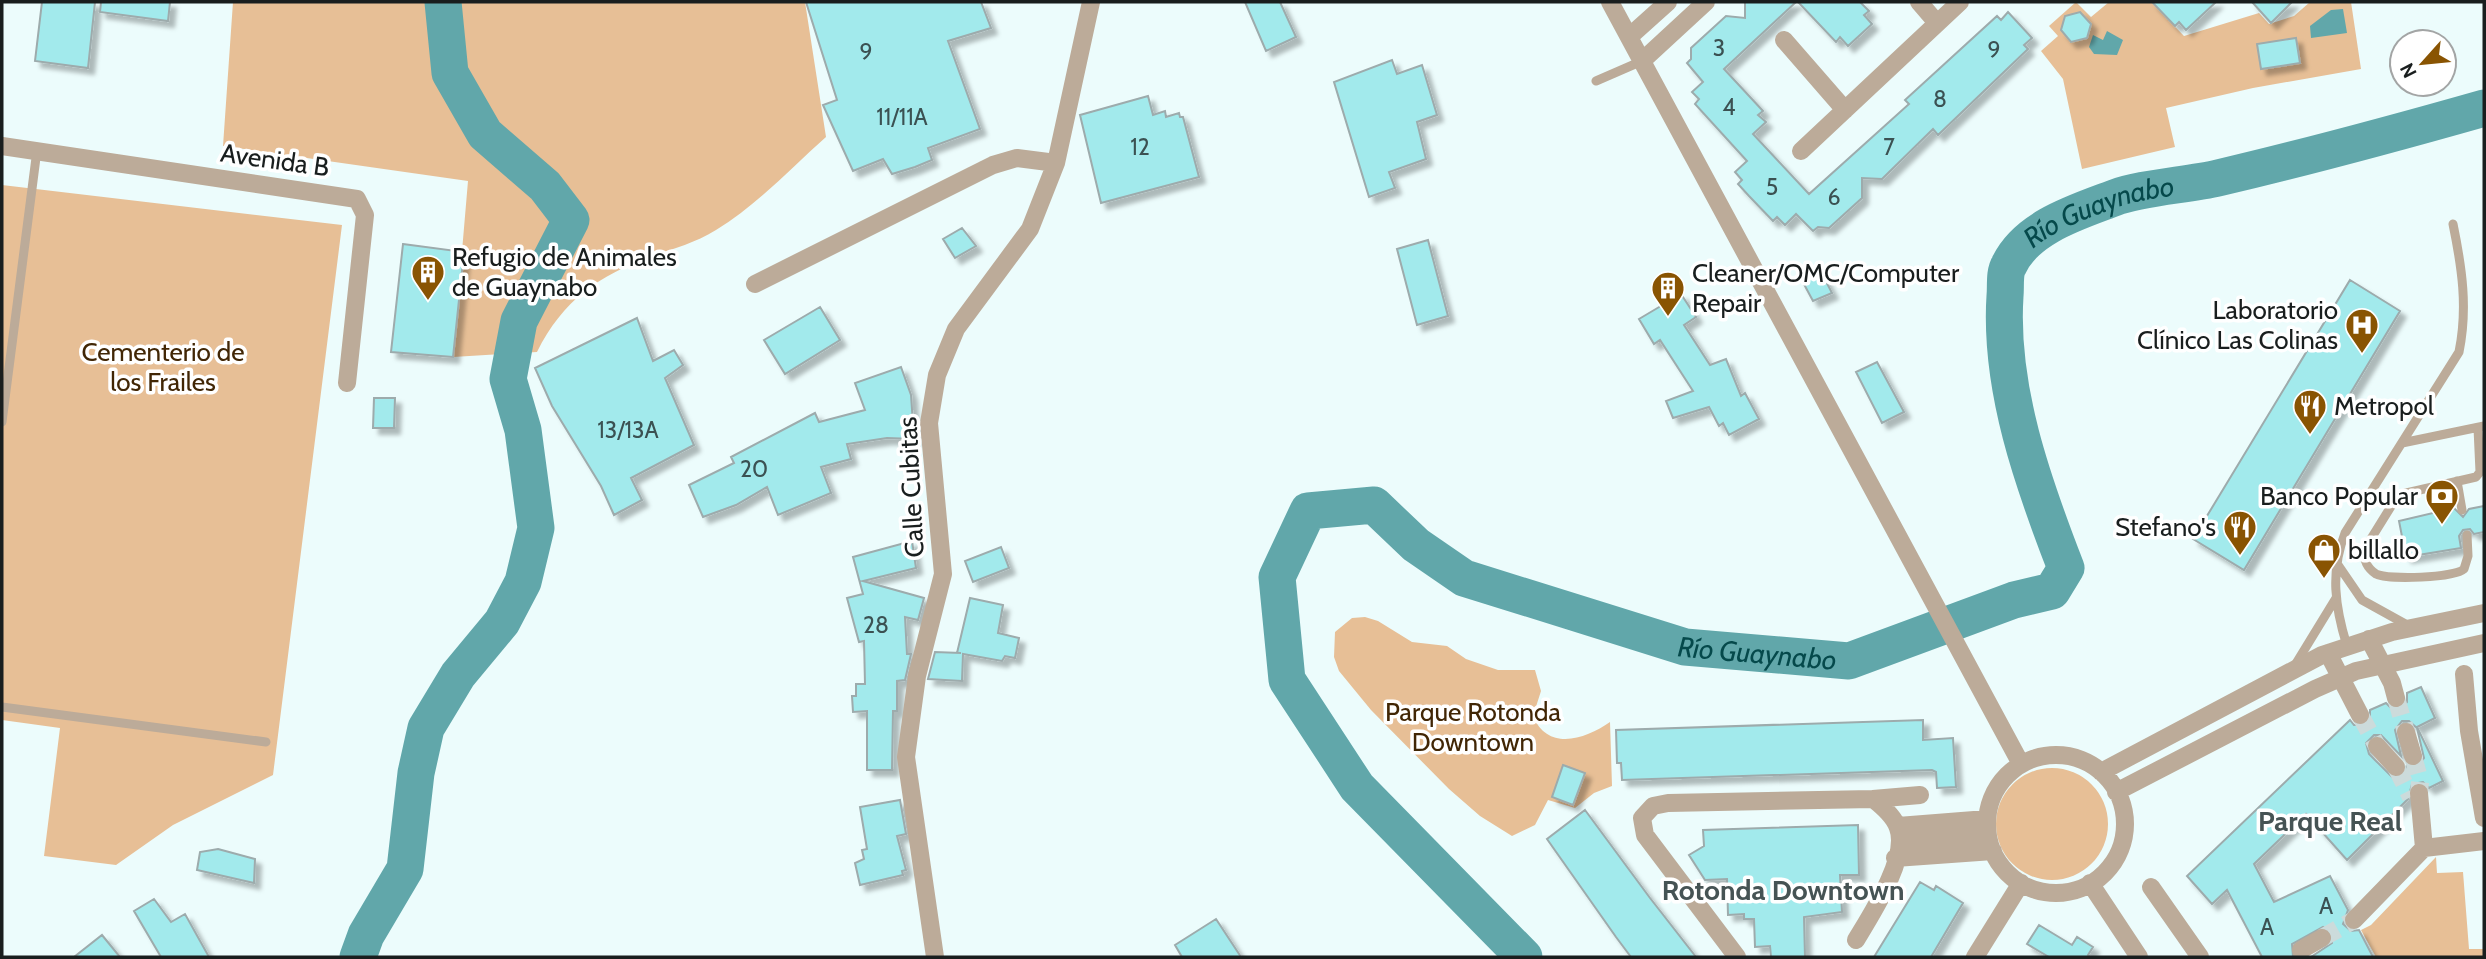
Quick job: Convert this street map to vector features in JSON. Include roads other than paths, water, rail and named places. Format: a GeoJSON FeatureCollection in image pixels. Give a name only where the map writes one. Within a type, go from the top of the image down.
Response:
{"type":"FeatureCollection","features":[{"type":"Feature","properties":{"kind":"street","name":"Calle Cubitas"},"geometry":{"type":"LineString","coordinates":[[935,957],[906,757],[917,676],[943,574],[929,423],[937,375],[956,329],[1030,229],[1056,163],[1091,2]]}},
{"type":"Feature","properties":{"kind":"street"},"geometry":{"type":"LineString","coordinates":[[1610,2],[2021,764]]}},
{"type":"Feature","properties":{"kind":"street"},"geometry":{"type":"LineString","coordinates":[[1629,37],[1668,2]]}},
{"type":"Feature","properties":{"kind":"street"},"geometry":{"type":"LineString","coordinates":[[1642,61],[1706,2]]}},
{"type":"Feature","properties":{"kind":"street"},"geometry":{"type":"LineString","coordinates":[[1919,2],[1937,23]]}},
{"type":"Feature","properties":{"kind":"street"},"geometry":{"type":"LineString","coordinates":[[1801,151],[1959,2]]}},
{"type":"Feature","properties":{"kind":"street"},"geometry":{"type":"LineString","coordinates":[[1784,40],[1845,110]]}},
{"type":"Feature","properties":{"kind":"street","name":"Avenida B"},"geometry":{"type":"LineString","coordinates":[[2,146],[356,200],[365,215],[347,383]]}},
{"type":"Feature","properties":{"kind":"street"},"geometry":{"type":"LineString","coordinates":[[755,284],[993,165],[1017,158],[1056,163]]}},
{"type":"Feature","properties":{"kind":"street"},"geometry":{"type":"LineString","coordinates":[[2101,772],[2328,653],[2369,639],[2484,613]]}},
{"type":"Feature","properties":{"kind":"street"},"geometry":{"type":"LineString","coordinates":[[2369,639],[2396,698]]}},
{"type":"Feature","properties":{"kind":"street"},"geometry":{"type":"LineString","coordinates":[[2116,792],[2340,678],[2380,663],[2484,643]]}},
{"type":"Feature","properties":{"kind":"street"},"geometry":{"type":"LineString","coordinates":[[2328,653],[2360,715]]}},
{"type":"Feature","properties":{"kind":"street"},"geometry":{"type":"LineString","coordinates":[[2464,674],[2469,731],[2484,818]]}},
{"type":"Feature","properties":{"kind":"street"},"geometry":{"type":"LineString","coordinates":[[2406,732],[2413,756]]}},
{"type":"Feature","properties":{"kind":"street"},"geometry":{"type":"LineString","coordinates":[[2377,746],[2396,766]]}},
{"type":"Feature","properties":{"kind":"street"},"geometry":{"type":"LineString","coordinates":[[2069,756],[2101,772],[2116,792],[2124,818],[2122,841],[2114,860],[2090,883],[2057,893],[2034,889],[2021,883],[2004,869],[1989,835],[1999,784],[2021,764],[2039,757],[2069,756]]}},
{"type":"Feature","properties":{"kind":"street"},"geometry":{"type":"LineString","coordinates":[[1737,957],[1645,835],[1642,818],[1653,806],[1668,803],[1873,799],[1920,795]]}},
{"type":"Feature","properties":{"kind":"street"},"geometry":{"type":"LineString","coordinates":[[1856,940],[1885,891],[1898,842],[1873,799]]}},
{"type":"Feature","properties":{"kind":"street"},"geometry":{"type":"LineString","coordinates":[[2416,799],[2424,848]]}},
{"type":"Feature","properties":{"kind":"street"},"geometry":{"type":"LineString","coordinates":[[1898,842],[1989,835]]}},
{"type":"Feature","properties":{"kind":"street"},"geometry":{"type":"LineString","coordinates":[[1898,842],[1989,835]]}},
{"type":"Feature","properties":{"kind":"street"},"geometry":{"type":"LineString","coordinates":[[2354,920],[2424,848],[2484,841]]}},
{"type":"Feature","properties":{"kind":"street"},"geometry":{"type":"LineString","coordinates":[[1975,957],[2021,883]]}},
{"type":"Feature","properties":{"kind":"street"},"geometry":{"type":"LineString","coordinates":[[2090,883],[2139,957]]}},
{"type":"Feature","properties":{"kind":"street"},"geometry":{"type":"LineString","coordinates":[[2151,887],[2200,957]]}},
{"type":"Feature","properties":{"kind":"street"},"geometry":{"type":"LineString","coordinates":[[2301,950],[2322,938]]}},
{"type":"Feature","properties":{"kind":"lane"},"geometry":{"type":"LineString","coordinates":[[1596,81],[1642,61]]}},
{"type":"Feature","properties":{"kind":"lane"},"geometry":{"type":"LineString","coordinates":[[2,422],[37,150]]}},
{"type":"Feature","properties":{"kind":"lane"},"geometry":{"type":"LineString","coordinates":[[2347,646],[2336,598],[2336,562],[2345,533],[2459,352],[2465,327],[2462,268],[2454,224]]}},
{"type":"Feature","properties":{"kind":"lane"},"geometry":{"type":"LineString","coordinates":[[2402,443],[2481,427],[2480,472],[2476,477],[2402,494],[2395,500],[2364,550],[2366,565],[2381,576],[2459,574],[2468,556],[2467,535]]}},
{"type":"Feature","properties":{"kind":"lane"},"geometry":{"type":"LineString","coordinates":[[2457,481],[2462,510]]}},
{"type":"Feature","properties":{"kind":"lane"},"geometry":{"type":"LineString","coordinates":[[2336,562],[2362,600],[2414,628]]}},
{"type":"Feature","properties":{"kind":"lane"},"geometry":{"type":"LineString","coordinates":[[2291,671],[2336,598]]}},
{"type":"Feature","properties":{"kind":"lane"},"geometry":{"type":"LineString","coordinates":[[2,707],[266,741]]}},
{"type":"Feature","properties":{"kind":"water"},"geometry":{"type":"Polygon","coordinates":[[[2343,9],[2347,33],[2311,38],[2310,26],[2331,10],[2343,9]]]}},
{"type":"Feature","properties":{"kind":"water"},"geometry":{"type":"Polygon","coordinates":[[[2107,31],[2123,40],[2117,55],[2094,54],[2089,47],[2093,35],[2103,40],[2107,31]]]}},
{"type":"Feature","properties":{"kind":"waterway"},"geometry":{"type":"LineString","coordinates":[[358,957],[366,935],[405,869],[416,773],[426,728],[458,675],[502,622],[523,582],[536,528],[523,430],[508,379],[519,321],[571,220],[545,186],[485,134],[450,73],[443,2]]}},
{"type":"Feature","properties":{"kind":"waterway","name":"Río Guaynabo"},"geometry":{"type":"LineString","coordinates":[[1524,957],[1357,787],[1287,680],[1277,577],[1308,511],[1374,505],[1416,545],[1464,578],[1685,647],[1849,661],[2014,600],[2052,591],[2066,568],[2021,435],[2007,365],[2006,272],[2017,252],[2028,240],[2054,222],[2124,195],[2251,170],[2484,108]]}},
{"type":"Feature","properties":{"kind":"tunnel"},"geometry":{"type":"LineString","coordinates":[[2396,698],[2406,732]]}},
{"type":"Feature","properties":{"kind":"tunnel"},"geometry":{"type":"LineString","coordinates":[[2360,715],[2377,746]]}},
{"type":"Feature","properties":{"kind":"tunnel"},"geometry":{"type":"LineString","coordinates":[[2413,756],[2420,782],[2419,793]]}},
{"type":"Feature","properties":{"kind":"tunnel"},"geometry":{"type":"LineString","coordinates":[[2396,767],[2411,797]]}},
{"type":"Feature","properties":{"kind":"tunnel"},"geometry":{"type":"LineString","coordinates":[[2322,938],[2354,920]]}},
{"type":"Feature","properties":{"kind":"place","name":"Refugio de Animales de Guaynabo"},"geometry":{"type":"Point","coordinates":[428,302]}},
{"type":"Feature","properties":{"kind":"place","name":"Cleaner/OMC/Computer Repair"},"geometry":{"type":"Point","coordinates":[1668,318]}},
{"type":"Feature","properties":{"kind":"place","name":"Laboratorio Clínico Las Colinas"},"geometry":{"type":"Point","coordinates":[2362,355]}},
{"type":"Feature","properties":{"kind":"place","name":"Metropol"},"geometry":{"type":"Point","coordinates":[2310,436]}},
{"type":"Feature","properties":{"kind":"place","name":"Banco Popular"},"geometry":{"type":"Point","coordinates":[2442,526]}},
{"type":"Feature","properties":{"kind":"place","name":"Stefano's"},"geometry":{"type":"Point","coordinates":[2240,557]}},
{"type":"Feature","properties":{"kind":"place","name":"billallo"},"geometry":{"type":"Point","coordinates":[2324,580]}},
{"type":"Feature","properties":{"kind":"district","name":"Parque Real"},"geometry":{"type":"Point","coordinates":[2330,821]}},
{"type":"Feature","properties":{"kind":"district","name":"Rotonda Downtown"},"geometry":{"type":"Point","coordinates":[1783,890]}},
{"type":"Feature","properties":{"kind":"park label","name":"Cementerio de los Frailes"},"geometry":{"type":"Point","coordinates":[163,367]}},
{"type":"Feature","properties":{"kind":"park label","name":"Parque Rotonda Downtown"},"geometry":{"type":"Point","coordinates":[1473,727]}}]}
